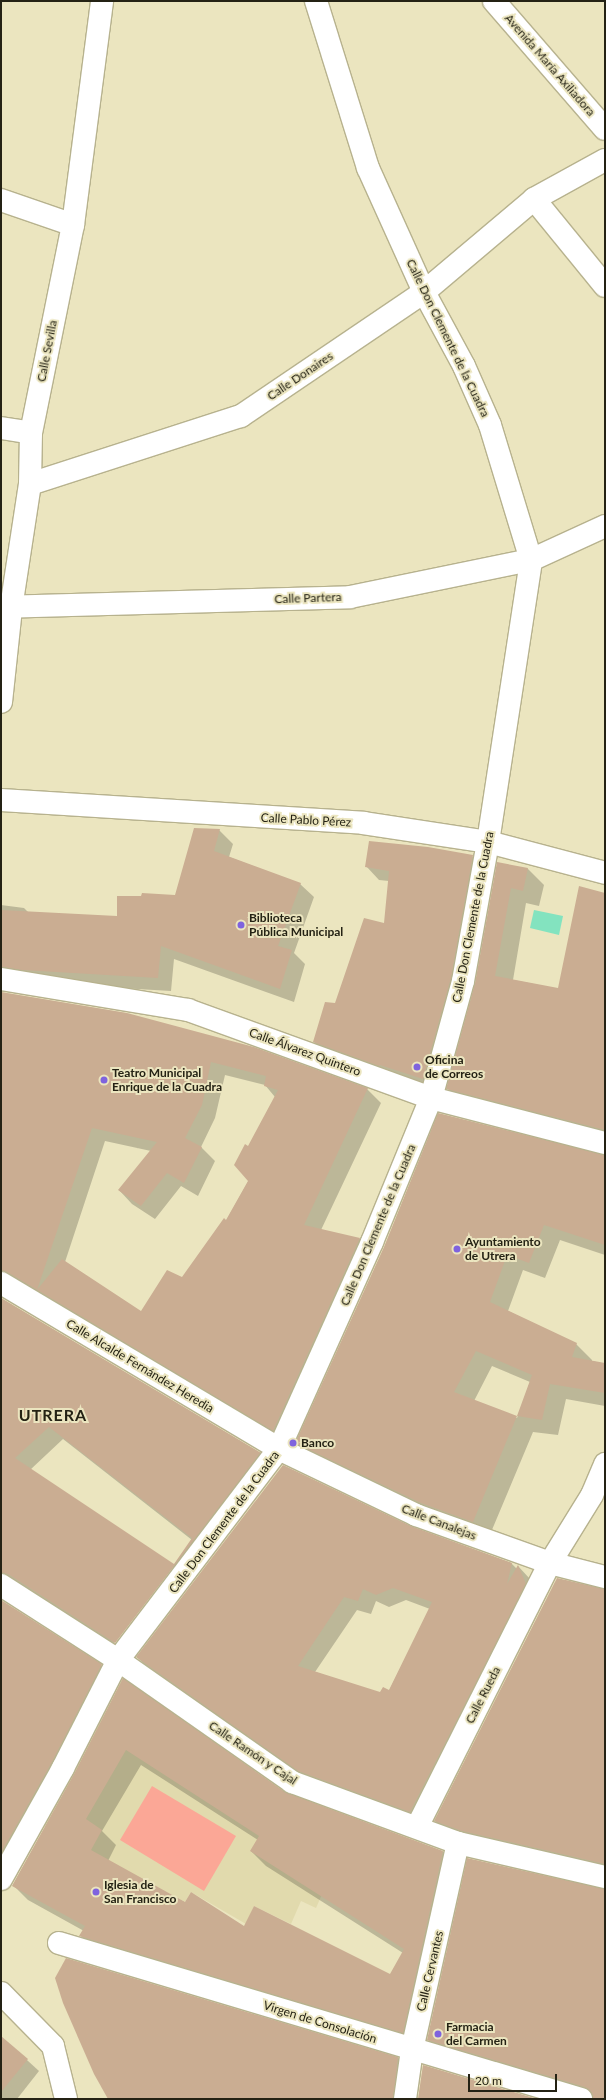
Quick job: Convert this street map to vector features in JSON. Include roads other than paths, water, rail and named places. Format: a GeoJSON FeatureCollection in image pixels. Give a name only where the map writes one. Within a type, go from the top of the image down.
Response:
{"type":"FeatureCollection","features":[{"type":"Feature","properties":{"kind":"street","name":"Calle Sevilla"},"geometry":{"type":"LineString","coordinates":[[1,702],[6,607],[30,484],[31,433],[73,225],[102,1]]}},
{"type":"Feature","properties":{"kind":"street","name":"Calle Don Clemente de la Cuadra"},"geometry":{"type":"LineString","coordinates":[[1,1879],[63,1768],[118,1660],[279,1450],[372,1242],[431,1098],[463,981],[488,842],[531,560],[490,425],[464,366],[424,292],[368,168],[316,1]]}},
{"type":"Feature","properties":{"kind":"street","name":"Avenida María Axiliadora"},"geometry":{"type":"LineString","coordinates":[[494,1],[605,130]]}},
{"type":"Feature","properties":{"kind":"street","name":"Calle Donaires"},"geometry":{"type":"LineString","coordinates":[[30,484],[241,416],[424,292],[534,199],[605,160]]}},
{"type":"Feature","properties":{"kind":"street"},"geometry":{"type":"LineString","coordinates":[[534,199],[605,286]]}},
{"type":"Feature","properties":{"kind":"street"},"geometry":{"type":"LineString","coordinates":[[1,200],[73,225]]}},
{"type":"Feature","properties":{"kind":"street"},"geometry":{"type":"LineString","coordinates":[[1,428],[31,433]]}},
{"type":"Feature","properties":{"kind":"street","name":"Calle Partera"},"geometry":{"type":"LineString","coordinates":[[6,607],[350,597],[531,560],[605,526]]}},
{"type":"Feature","properties":{"kind":"street","name":"Calle Pablo Pérez"},"geometry":{"type":"LineString","coordinates":[[1,800],[363,823],[488,842],[605,873]]}},
{"type":"Feature","properties":{"kind":"street","name":"Calle Álvarez Quintero"},"geometry":{"type":"LineString","coordinates":[[1,979],[188,1010],[431,1098],[605,1142]]}},
{"type":"Feature","properties":{"kind":"street","name":"Calle Alcalde Fernández Heredia"},"geometry":{"type":"LineString","coordinates":[[1,1283],[279,1450]]}},
{"type":"Feature","properties":{"kind":"street","name":"Calle Canalejas"},"geometry":{"type":"LineString","coordinates":[[279,1450],[416,1515],[550,1563],[605,1577]]}},
{"type":"Feature","properties":{"kind":"street","name":"Calle Rueda"},"geometry":{"type":"LineString","coordinates":[[417,1828],[550,1563],[592,1495],[605,1464]]}},
{"type":"Feature","properties":{"kind":"street","name":"Calle Ramón y Cajal"},"geometry":{"type":"LineString","coordinates":[[1,1585],[118,1660],[292,1782],[458,1843],[605,1877]]}},
{"type":"Feature","properties":{"kind":"street","name":"Calle Cervantes"},"geometry":{"type":"LineString","coordinates":[[405,2099],[412,2050],[458,1843]]}},
{"type":"Feature","properties":{"kind":"street","name":"Virgen de Consolación"},"geometry":{"type":"LineString","coordinates":[[59,1943],[412,2050],[581,2099]]}},
{"type":"Feature","properties":{"kind":"street"},"geometry":{"type":"LineString","coordinates":[[1,1993],[53,2046],[59,2096]]}},
{"type":"Feature","properties":{"kind":"place","name":"Biblioteca Pública Municipal"},"geometry":{"type":"Point","coordinates":[241,925]}},
{"type":"Feature","properties":{"kind":"place","name":"Oficina de Correos"},"geometry":{"type":"Point","coordinates":[417,1067]}},
{"type":"Feature","properties":{"kind":"place","name":"Teatro Municipal Enrique de la Cuadra"},"geometry":{"type":"Point","coordinates":[104,1080]}},
{"type":"Feature","properties":{"kind":"place","name":"Ayuntamiento de Utrera"},"geometry":{"type":"Point","coordinates":[457,1249]}},
{"type":"Feature","properties":{"kind":"place","name":"Banco"},"geometry":{"type":"Point","coordinates":[293,1443]}},
{"type":"Feature","properties":{"kind":"place","name":"Iglesia de San Francisco"},"geometry":{"type":"Point","coordinates":[96,1892]}},
{"type":"Feature","properties":{"kind":"place","name":"Farmacia del Carmen"},"geometry":{"type":"Point","coordinates":[438,2034]}},
{"type":"Feature","properties":{"kind":"district","name":"UTRERA"},"geometry":{"type":"Point","coordinates":[53,1415]}}]}
